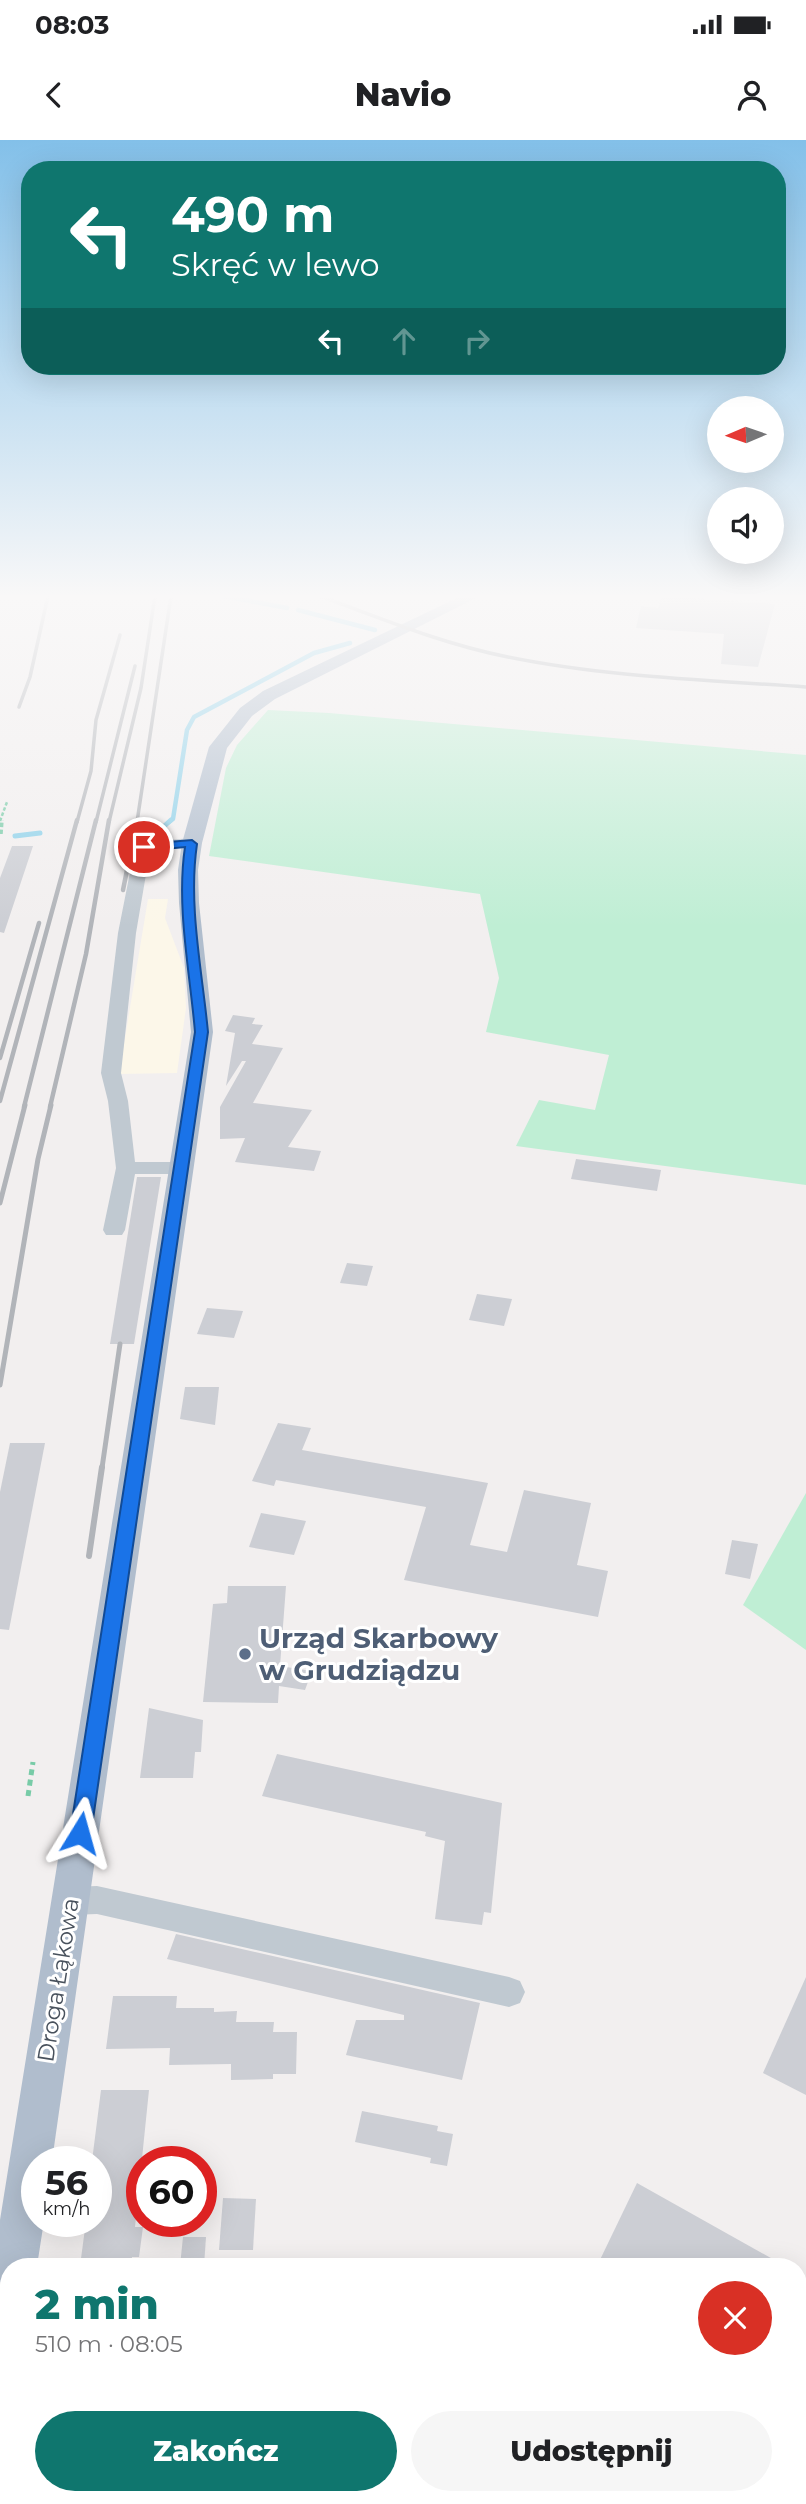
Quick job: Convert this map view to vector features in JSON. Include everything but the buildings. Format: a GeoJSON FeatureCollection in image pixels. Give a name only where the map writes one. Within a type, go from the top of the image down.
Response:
{"type":"FeatureCollection","features":[{"type":"Feature","properties":{"kind":"main road","name":"Droga Łąkowa"},"geometry":{"type":"LineString","coordinates":[[16,2258],[202,1032],[189,903],[188,870],[192,844],[218,747],[246,712],[255,706]]}},
{"type":"Feature","properties":{"kind":"lane"},"geometry":{"type":"LineString","coordinates":[[114,1230],[126,1168],[118,1101],[111,1073],[127,933],[144,847],[192,844]]}},
{"type":"Feature","properties":{"kind":"lane"},"geometry":{"type":"LineString","coordinates":[[126,1168],[181,1168]]}},
{"type":"Feature","properties":{"kind":"lane"},"geometry":{"type":"LineString","coordinates":[[70,1901],[97,1900],[509,1992]]}},
{"type":"Feature","properties":{"kind":"path"},"geometry":{"type":"LineString","coordinates":[[0,835],[1,820],[7,802]]}},
{"type":"Feature","properties":{"kind":"path"},"geometry":{"type":"LineString","coordinates":[[28,1796],[33,1762]]}},
{"type":"Feature","properties":{"kind":"shaded area"},"geometry":{"type":"Polygon","coordinates":[[[148,899],[168,899],[165,918],[184,968],[186,1008],[177,1073],[119,1074],[148,899]]]}},
{"type":"Feature","properties":{"kind":"green space"},"geometry":{"type":"Polygon","coordinates":[[[268,710],[806,755],[806,1185],[516,1146],[539,1100],[595,1110],[609,1055],[486,1032],[499,978],[480,894],[209,856],[226,768],[237,745],[268,710]]]}},
{"type":"Feature","properties":{"kind":"green space"},"geometry":{"type":"Polygon","coordinates":[[[806,1493],[806,1650],[743,1605],[806,1493]]]}},
{"type":"Feature","properties":{"kind":"waterway"},"geometry":{"type":"LineString","coordinates":[[169,822],[173,819],[187,730],[194,717],[214,706]]}},
{"type":"Feature","properties":{"kind":"waterway"},"geometry":{"type":"LineString","coordinates":[[145,831],[161,829],[171,820]]}},
{"type":"Feature","properties":{"kind":"waterway"},"geometry":{"type":"LineString","coordinates":[[15,836],[40,833]]}},
{"type":"Feature","properties":{"kind":"railway"},"geometry":{"type":"LineString","coordinates":[[77,822],[91,771],[100,706]]}},
{"type":"Feature","properties":{"kind":"railway"},"geometry":{"type":"LineString","coordinates":[[96,822],[125,706]]}},
{"type":"Feature","properties":{"kind":"railway"},"geometry":{"type":"LineString","coordinates":[[109,822],[137,706]]}},
{"type":"Feature","properties":{"kind":"railway"},"geometry":{"type":"LineString","coordinates":[[137,822],[154,706]]}},
{"type":"Feature","properties":{"kind":"railway"},"geometry":{"type":"LineString","coordinates":[[0,1101],[77,820]]}},
{"type":"Feature","properties":{"kind":"railway"},"geometry":{"type":"LineString","coordinates":[[24,1107],[96,820]]}},
{"type":"Feature","properties":{"kind":"railway"},"geometry":{"type":"LineString","coordinates":[[50,1107],[86,954],[109,820]]}},
{"type":"Feature","properties":{"kind":"railway"},"geometry":{"type":"LineString","coordinates":[[123,890],[137,820]]}},
{"type":"Feature","properties":{"kind":"railway"},"geometry":{"type":"LineString","coordinates":[[0,1058],[39,923]]}},
{"type":"Feature","properties":{"kind":"railway"},"geometry":{"type":"LineString","coordinates":[[0,1203],[25,1105]]}},
{"type":"Feature","properties":{"kind":"railway"},"geometry":{"type":"LineString","coordinates":[[0,1385],[38,1159],[51,1105]]}},
{"type":"Feature","properties":{"kind":"railway"},"geometry":{"type":"LineString","coordinates":[[102,1468],[120,1344]]}},
{"type":"Feature","properties":{"kind":"railway"},"geometry":{"type":"LineString","coordinates":[[89,1556],[102,1467]]}},
{"type":"Feature","properties":{"kind":"place","name":"Urząd Skarbowy w Grudziądzu"},"geometry":{"type":"Point","coordinates":[245,1654]}},
{"type":"Feature","properties":{"kind":"route"},"geometry":{"type":"LineString","coordinates":[[80,1833],[202,1032],[189,903],[188,870],[192,844],[144,847]]}}]}
